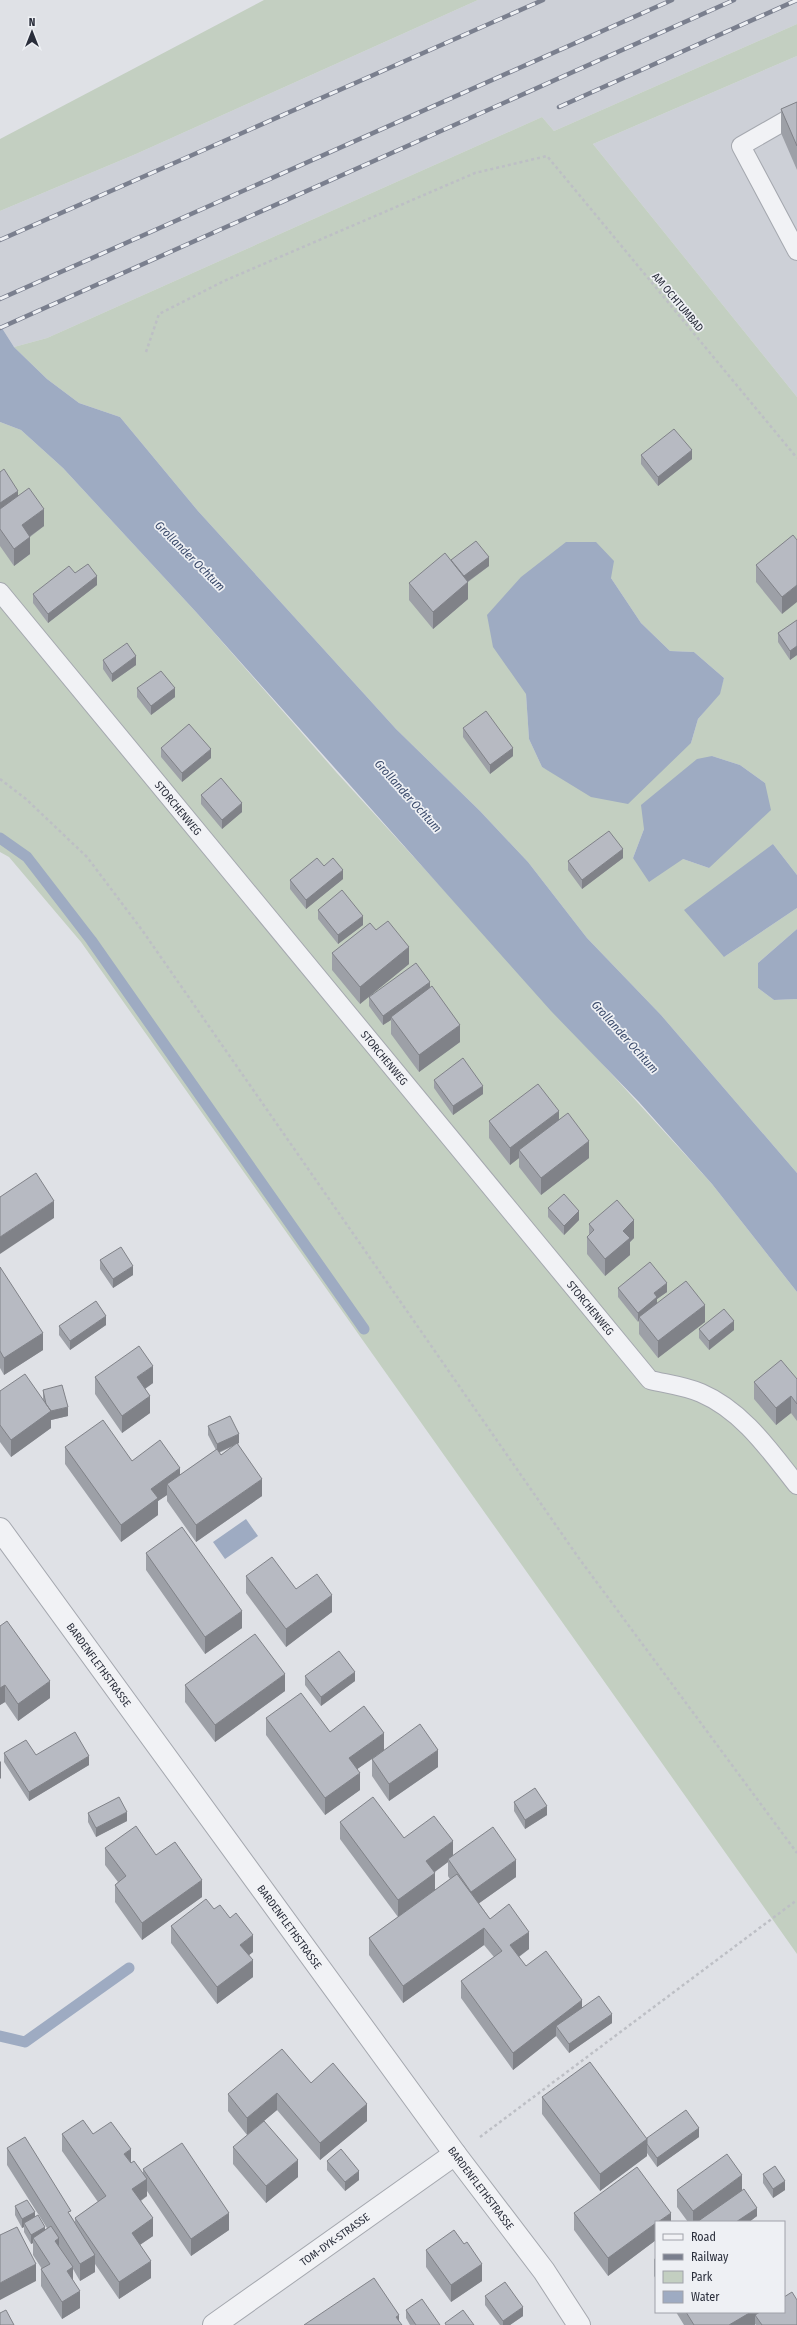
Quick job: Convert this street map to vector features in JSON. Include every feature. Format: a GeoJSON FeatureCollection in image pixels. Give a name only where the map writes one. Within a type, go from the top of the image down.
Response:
{"type":"FeatureCollection","features":[{"type":"Feature","properties":{"kind":"street","name":"BARDENFLETHSTRASSE"},"geometry":{"type":"LineString","coordinates":[[0,1529],[7,1555],[544,2271],[579,2325]]}},
{"type":"Feature","properties":{"kind":"street","name":"TOM-DYK-STRASSE"},"geometry":{"type":"LineString","coordinates":[[214,2325],[455,2154]]}},
{"type":"Feature","properties":{"kind":"lane"},"geometry":{"type":"LineString","coordinates":[[797,114],[741,146],[797,251]]}},
{"type":"Feature","properties":{"kind":"lane","name":"STORCHENWEG"},"geometry":{"type":"LineString","coordinates":[[0,592],[650,1380],[701,1393],[727,1410],[753,1430],[797,1485]]}},
{"type":"Feature","properties":{"kind":"path","name":"AM OCHTUMBAD"},"geometry":{"type":"LineString","coordinates":[[146,352],[159,314],[224,281],[475,173],[547,156],[797,458]]}},
{"type":"Feature","properties":{"kind":"path"},"geometry":{"type":"LineString","coordinates":[[0,779],[26,799],[87,857],[142,930],[578,1557],[797,1853]]}},
{"type":"Feature","properties":{"kind":"path"},"geometry":{"type":"LineString","coordinates":[[455,2154],[797,1900]]}},
{"type":"Feature","properties":{"kind":"shaded area"},"geometry":{"type":"Polygon","coordinates":[[[478,0],[797,0],[797,24],[554,131],[542,117],[47,338],[14,347],[0,325],[0,211],[136,154],[478,0]]]}},
{"type":"Feature","properties":{"kind":"shaded area"},"geometry":{"type":"Polygon","coordinates":[[[797,56],[797,397],[593,144],[797,56]]]}},
{"type":"Feature","properties":{"kind":"green space"},"geometry":{"type":"Polygon","coordinates":[[[264,0],[478,0],[136,154],[0,211],[0,139],[264,0]]]}},
{"type":"Feature","properties":{"kind":"green space"},"geometry":{"type":"Polygon","coordinates":[[[797,24],[797,56],[593,144],[797,397],[797,875],[773,844],[724,957],[797,908],[797,929],[758,963],[758,988],[774,1000],[797,999],[797,1173],[661,1015],[587,938],[528,862],[480,811],[396,729],[198,511],[120,417],[79,403],[47,379],[14,347],[47,338],[542,117],[554,131],[797,24]],[[611,578],[526,694],[529,739],[542,767],[552,772],[691,743],[698,719],[719,694],[724,678],[694,652],[670,651],[641,623],[611,578]],[[712,756],[644,829],[633,858],[683,859],[709,868],[765,783],[740,765],[712,756]]]}},
{"type":"Feature","properties":{"kind":"green space"},"geometry":{"type":"Polygon","coordinates":[[[0,422],[21,430],[63,468],[196,612],[337,773],[712,1184],[797,1292],[797,1954],[81,942],[9,857],[0,852],[0,422]]]}},
{"type":"Feature","properties":{"kind":"water","name":"Grollander Ochtum"},"geometry":{"type":"Polygon","coordinates":[[[0,325],[14,347],[47,379],[79,403],[120,417],[198,511],[396,729],[480,811],[528,862],[587,938],[661,1015],[797,1173],[797,1292],[712,1184],[639,1102],[551,1011],[196,612],[63,468],[21,430],[0,422],[0,325]]]}},
{"type":"Feature","properties":{"kind":"water"},"geometry":{"type":"Polygon","coordinates":[[[566,542],[596,542],[614,561],[611,578],[641,623],[670,651],[694,652],[724,678],[720,694],[698,719],[691,743],[628,804],[591,797],[542,767],[529,739],[526,694],[493,647],[487,615],[521,577],[566,542]]]}},
{"type":"Feature","properties":{"kind":"water"},"geometry":{"type":"Polygon","coordinates":[[[712,756],[740,765],[765,783],[771,810],[709,868],[683,859],[649,882],[633,858],[644,829],[641,805],[697,759],[712,756]]]}},
{"type":"Feature","properties":{"kind":"water"},"geometry":{"type":"Polygon","coordinates":[[[773,844],[797,875],[797,908],[724,957],[684,910],[773,844]]]}},
{"type":"Feature","properties":{"kind":"water"},"geometry":{"type":"Polygon","coordinates":[[[797,929],[797,999],[774,1000],[758,988],[758,963],[797,929]]]}},
{"type":"Feature","properties":{"kind":"water"},"geometry":{"type":"Polygon","coordinates":[[[246,1519],[258,1536],[225,1559],[213,1542],[246,1519]]]}},
{"type":"Feature","properties":{"kind":"building"},"geometry":{"type":"Polygon","coordinates":[[[797,102],[797,146],[781,109],[797,102]]]}},
{"type":"Feature","properties":{"kind":"building"},"geometry":{"type":"Polygon","coordinates":[[[674,429],[692,450],[658,477],[641,455],[674,429]]]}},
{"type":"Feature","properties":{"kind":"building"},"geometry":{"type":"Polygon","coordinates":[[[4,469],[18,491],[0,503],[0,472],[4,469]]]}},
{"type":"Feature","properties":{"kind":"building"},"geometry":{"type":"Polygon","coordinates":[[[29,488],[44,509],[22,525],[30,537],[14,549],[0,529],[0,509],[29,488]]]}},
{"type":"Feature","properties":{"kind":"building"},"geometry":{"type":"Polygon","coordinates":[[[793,535],[797,540],[797,585],[782,597],[756,565],[793,535]]]}},
{"type":"Feature","properties":{"kind":"building"},"geometry":{"type":"Polygon","coordinates":[[[476,541],[489,557],[464,576],[451,560],[476,541]]]}},
{"type":"Feature","properties":{"kind":"building"},"geometry":{"type":"Polygon","coordinates":[[[445,553],[468,582],[433,612],[409,583],[445,553]]]}},
{"type":"Feature","properties":{"kind":"building"},"geometry":{"type":"Polygon","coordinates":[[[88,564],[97,576],[48,614],[33,594],[69,566],[75,573],[88,564]]]}},
{"type":"Feature","properties":{"kind":"building"},"geometry":{"type":"Polygon","coordinates":[[[797,620],[797,646],[790,651],[778,633],[797,620]]]}},
{"type":"Feature","properties":{"kind":"building"},"geometry":{"type":"Polygon","coordinates":[[[127,643],[136,656],[112,674],[103,660],[127,643]]]}},
{"type":"Feature","properties":{"kind":"building"},"geometry":{"type":"Polygon","coordinates":[[[161,671],[175,688],[151,706],[137,688],[161,671]]]}},
{"type":"Feature","properties":{"kind":"building"},"geometry":{"type":"Polygon","coordinates":[[[486,711],[513,748],[490,765],[463,728],[486,711]]]}},
{"type":"Feature","properties":{"kind":"building"},"geometry":{"type":"Polygon","coordinates":[[[189,724],[211,749],[182,773],[161,748],[189,724]]]}},
{"type":"Feature","properties":{"kind":"building"},"geometry":{"type":"Polygon","coordinates":[[[221,778],[242,803],[222,820],[201,795],[221,778]]]}},
{"type":"Feature","properties":{"kind":"building"},"geometry":{"type":"Polygon","coordinates":[[[609,831],[623,849],[582,880],[568,861],[609,831]]]}},
{"type":"Feature","properties":{"kind":"building"},"geometry":{"type":"Polygon","coordinates":[[[317,858],[324,866],[333,858],[343,870],[306,900],[290,880],[317,858]]]}},
{"type":"Feature","properties":{"kind":"building"},"geometry":{"type":"Polygon","coordinates":[[[342,890],[363,916],[338,935],[318,910],[342,890]]]}},
{"type":"Feature","properties":{"kind":"building"},"geometry":{"type":"Polygon","coordinates":[[[388,921],[409,947],[360,987],[332,953],[370,923],[376,930],[388,921]]]}},
{"type":"Feature","properties":{"kind":"building"},"geometry":{"type":"Polygon","coordinates":[[[416,963],[430,982],[383,1016],[369,997],[416,963]]]}},
{"type":"Feature","properties":{"kind":"building"},"geometry":{"type":"Polygon","coordinates":[[[432,986],[460,1025],[419,1055],[391,1017],[432,986]]]}},
{"type":"Feature","properties":{"kind":"building"},"geometry":{"type":"Polygon","coordinates":[[[463,1058],[483,1086],[453,1106],[434,1080],[463,1058]]]}},
{"type":"Feature","properties":{"kind":"building"},"geometry":{"type":"Polygon","coordinates":[[[538,1084],[559,1111],[510,1148],[489,1121],[538,1084]]]}},
{"type":"Feature","properties":{"kind":"building"},"geometry":{"type":"Polygon","coordinates":[[[568,1113],[589,1141],[541,1178],[519,1150],[568,1113]]]}},
{"type":"Feature","properties":{"kind":"building"},"geometry":{"type":"Polygon","coordinates":[[[36,1173],[54,1201],[0,1237],[0,1197],[36,1173]]]}},
{"type":"Feature","properties":{"kind":"building"},"geometry":{"type":"Polygon","coordinates":[[[564,1194],[579,1211],[564,1226],[548,1208],[564,1194]]]}},
{"type":"Feature","properties":{"kind":"building"},"geometry":{"type":"Polygon","coordinates":[[[617,1200],[634,1220],[623,1231],[630,1238],[605,1259],[587,1237],[594,1230],[589,1224],[617,1200]]]}},
{"type":"Feature","properties":{"kind":"building"},"geometry":{"type":"Polygon","coordinates":[[[121,1247],[133,1266],[113,1279],[100,1260],[121,1247]]]}},
{"type":"Feature","properties":{"kind":"building"},"geometry":{"type":"Polygon","coordinates":[[[650,1262],[667,1283],[654,1293],[657,1297],[638,1313],[618,1288],[650,1262]]]}},
{"type":"Feature","properties":{"kind":"building"},"geometry":{"type":"Polygon","coordinates":[[[0,1267],[43,1333],[4,1358],[0,1351],[0,1267]]]}},
{"type":"Feature","properties":{"kind":"building"},"geometry":{"type":"Polygon","coordinates":[[[686,1281],[705,1305],[658,1341],[639,1317],[686,1281]]]}},
{"type":"Feature","properties":{"kind":"building"},"geometry":{"type":"Polygon","coordinates":[[[96,1301],[106,1316],[70,1341],[59,1326],[96,1301]]]}},
{"type":"Feature","properties":{"kind":"building"},"geometry":{"type":"Polygon","coordinates":[[[724,1309],[734,1321],[709,1341],[699,1329],[724,1309]]]}},
{"type":"Feature","properties":{"kind":"building"},"geometry":{"type":"Polygon","coordinates":[[[139,1346],[153,1366],[137,1377],[150,1396],[122,1416],[95,1377],[139,1346]]]}},
{"type":"Feature","properties":{"kind":"building"},"geometry":{"type":"Polygon","coordinates":[[[781,1360],[797,1379],[797,1404],[791,1396],[776,1408],[754,1382],[781,1360]]]}},
{"type":"Feature","properties":{"kind":"building"},"geometry":{"type":"Polygon","coordinates":[[[25,1374],[51,1411],[11,1440],[0,1425],[0,1391],[25,1374]]]}},
{"type":"Feature","properties":{"kind":"building"},"geometry":{"type":"Polygon","coordinates":[[[62,1385],[68,1407],[51,1411],[46,1404],[43,1390],[62,1385]]]}},
{"type":"Feature","properties":{"kind":"building"},"geometry":{"type":"Polygon","coordinates":[[[230,1416],[239,1434],[217,1444],[208,1426],[230,1416]]]}},
{"type":"Feature","properties":{"kind":"building"},"geometry":{"type":"Polygon","coordinates":[[[103,1420],[132,1461],[160,1440],[180,1468],[151,1489],[158,1498],[121,1525],[65,1447],[103,1420]]]}},
{"type":"Feature","properties":{"kind":"building"},"geometry":{"type":"Polygon","coordinates":[[[237,1443],[262,1479],[196,1525],[167,1484],[217,1449],[221,1455],[237,1443]]]}},
{"type":"Feature","properties":{"kind":"building"},"geometry":{"type":"Polygon","coordinates":[[[182,1527],[242,1611],[205,1637],[146,1553],[182,1527]]]}},
{"type":"Feature","properties":{"kind":"building"},"geometry":{"type":"Polygon","coordinates":[[[272,1557],[296,1589],[317,1574],[332,1595],[286,1629],[246,1576],[272,1557]]]}},
{"type":"Feature","properties":{"kind":"building"},"geometry":{"type":"Polygon","coordinates":[[[7,1621],[50,1681],[18,1704],[5,1685],[0,1688],[0,1626],[7,1621]]]}},
{"type":"Feature","properties":{"kind":"building"},"geometry":{"type":"Polygon","coordinates":[[[255,1634],[285,1674],[215,1725],[185,1685],[255,1634]]]}},
{"type":"Feature","properties":{"kind":"building"},"geometry":{"type":"Polygon","coordinates":[[[339,1651],[355,1672],[321,1697],[305,1676],[339,1651]]]}},
{"type":"Feature","properties":{"kind":"building"},"geometry":{"type":"Polygon","coordinates":[[[301,1693],[330,1732],[364,1706],[384,1733],[349,1758],[360,1773],[325,1798],[266,1718],[301,1693]]]}},
{"type":"Feature","properties":{"kind":"building"},"geometry":{"type":"Polygon","coordinates":[[[420,1724],[438,1750],[389,1784],[372,1759],[420,1724]]]}},
{"type":"Feature","properties":{"kind":"building"},"geometry":{"type":"Polygon","coordinates":[[[75,1732],[89,1756],[29,1792],[4,1753],[26,1740],[36,1755],[75,1732]]]}},
{"type":"Feature","properties":{"kind":"building"},"geometry":{"type":"Polygon","coordinates":[[[535,1788],[547,1806],[525,1820],[514,1802],[535,1788]]]}},
{"type":"Feature","properties":{"kind":"building"},"geometry":{"type":"Polygon","coordinates":[[[119,1797],[127,1812],[96,1828],[88,1813],[119,1797]]]}},
{"type":"Feature","properties":{"kind":"building"},"geometry":{"type":"Polygon","coordinates":[[[373,1797],[404,1838],[434,1816],[453,1841],[426,1861],[435,1873],[398,1900],[340,1822],[373,1797]]]}},
{"type":"Feature","properties":{"kind":"building"},"geometry":{"type":"Polygon","coordinates":[[[136,1826],[156,1855],[175,1842],[202,1880],[142,1923],[115,1885],[126,1876],[105,1848],[136,1826]]]}},
{"type":"Feature","properties":{"kind":"building"},"geometry":{"type":"Polygon","coordinates":[[[493,1827],[516,1860],[471,1892],[448,1859],[493,1827]]]}},
{"type":"Feature","properties":{"kind":"building"},"geometry":{"type":"Polygon","coordinates":[[[457,1874],[490,1919],[509,1904],[529,1932],[510,1945],[526,1966],[546,1951],[582,2000],[513,2053],[461,1981],[502,1951],[484,1928],[403,1986],[369,1938],[457,1874]]]}},
{"type":"Feature","properties":{"kind":"building"},"geometry":{"type":"Polygon","coordinates":[[[206,1899],[214,1909],[220,1905],[230,1918],[236,1913],[253,1935],[240,1945],[253,1960],[217,1987],[171,1926],[206,1899]]]}},
{"type":"Feature","properties":{"kind":"building"},"geometry":{"type":"Polygon","coordinates":[[[599,1996],[612,2014],[569,2044],[556,2026],[599,1996]]]}},
{"type":"Feature","properties":{"kind":"building"},"geometry":{"type":"Polygon","coordinates":[[[282,2049],[311,2083],[333,2063],[367,2104],[320,2143],[277,2093],[247,2118],[228,2094],[282,2049]]]}},
{"type":"Feature","properties":{"kind":"building"},"geometry":{"type":"Polygon","coordinates":[[[590,2062],[647,2139],[600,2174],[542,2097],[590,2062]]]}},
{"type":"Feature","properties":{"kind":"building"},"geometry":{"type":"Polygon","coordinates":[[[686,2110],[699,2128],[657,2158],[647,2144],[647,2138],[686,2110]]]}},
{"type":"Feature","properties":{"kind":"building"},"geometry":{"type":"Polygon","coordinates":[[[83,2120],[93,2134],[111,2122],[131,2149],[124,2154],[131,2163],[134,2161],[147,2179],[132,2189],[153,2218],[132,2233],[151,2261],[119,2282],[75,2218],[106,2196],[62,2134],[83,2120]]]}},
{"type":"Feature","properties":{"kind":"building"},"geometry":{"type":"Polygon","coordinates":[[[264,2121],[298,2160],[266,2186],[233,2147],[264,2121]]]}},
{"type":"Feature","properties":{"kind":"building"},"geometry":{"type":"Polygon","coordinates":[[[25,2137],[71,2211],[68,2212],[95,2255],[80,2264],[7,2148],[25,2137]]]}},
{"type":"Feature","properties":{"kind":"building"},"geometry":{"type":"Polygon","coordinates":[[[182,2143],[229,2213],[191,2239],[143,2169],[182,2143]]]}},
{"type":"Feature","properties":{"kind":"building"},"geometry":{"type":"Polygon","coordinates":[[[341,2149],[359,2171],[345,2182],[327,2161],[341,2149]]]}},
{"type":"Feature","properties":{"kind":"building"},"geometry":{"type":"Polygon","coordinates":[[[727,2154],[742,2175],[693,2211],[677,2190],[727,2154]]]}},
{"type":"Feature","properties":{"kind":"building"},"geometry":{"type":"Polygon","coordinates":[[[775,2166],[785,2181],[773,2189],[763,2174],[775,2166]]]}},
{"type":"Feature","properties":{"kind":"building"},"geometry":{"type":"Polygon","coordinates":[[[637,2167],[671,2213],[659,2221],[655,2221],[655,2224],[608,2258],[574,2213],[637,2167]]]}},
{"type":"Feature","properties":{"kind":"building"},"geometry":{"type":"Polygon","coordinates":[[[744,2189],[757,2208],[738,2221],[698,2221],[744,2189]]]}},
{"type":"Feature","properties":{"kind":"building"},"geometry":{"type":"Polygon","coordinates":[[[27,2200],[35,2212],[22,2219],[15,2206],[27,2200]]]}},
{"type":"Feature","properties":{"kind":"building"},"geometry":{"type":"Polygon","coordinates":[[[38,2215],[45,2227],[31,2235],[24,2223],[38,2215]]]}},
{"type":"Feature","properties":{"kind":"building"},"geometry":{"type":"Polygon","coordinates":[[[51,2226],[59,2238],[55,2241],[73,2267],[67,2271],[80,2291],[62,2302],[41,2269],[50,2264],[33,2238],[51,2226]]]}},
{"type":"Feature","properties":{"kind":"building"},"geometry":{"type":"Polygon","coordinates":[[[17,2227],[36,2264],[0,2283],[0,2235],[17,2227]]]}},
{"type":"Feature","properties":{"kind":"building"},"geometry":{"type":"Polygon","coordinates":[[[454,2230],[464,2244],[467,2242],[482,2264],[451,2285],[426,2250],[454,2230]]]}},
{"type":"Feature","properties":{"kind":"building"},"geometry":{"type":"Polygon","coordinates":[[[374,2278],[399,2315],[396,2317],[402,2325],[304,2325],[374,2278]]]}},
{"type":"Feature","properties":{"kind":"building"},"geometry":{"type":"Polygon","coordinates":[[[505,2282],[523,2307],[503,2321],[485,2296],[505,2282]]]}},
{"type":"Feature","properties":{"kind":"building"},"geometry":{"type":"Polygon","coordinates":[[[792,2292],[797,2300],[797,2325],[762,2325],[755,2315],[758,2313],[785,2313],[785,2296],[792,2292]]]}},
{"type":"Feature","properties":{"kind":"building"},"geometry":{"type":"Polygon","coordinates":[[[422,2299],[440,2325],[416,2325],[406,2310],[422,2299]]]}},
{"type":"Feature","properties":{"kind":"building"},"geometry":{"type":"Polygon","coordinates":[[[6,2310],[14,2325],[0,2325],[0,2313],[6,2310]]]}},
{"type":"Feature","properties":{"kind":"building"},"geometry":{"type":"Polygon","coordinates":[[[463,2310],[474,2325],[446,2325],[445,2323],[463,2310]]]}},
{"type":"Feature","properties":{"kind":"building"},"geometry":{"type":"Polygon","coordinates":[[[687,2313],[749,2313],[729,2325],[694,2325],[687,2313]]]}},
{"type":"Feature","properties":{"kind":"waterway"},"geometry":{"type":"LineString","coordinates":[[0,838],[27,857],[91,940],[364,1329]]}},
{"type":"Feature","properties":{"kind":"waterway"},"geometry":{"type":"LineString","coordinates":[[0,2036],[25,2042],[129,1968]]}},
{"type":"Feature","properties":{"kind":"railway"},"geometry":{"type":"LineString","coordinates":[[0,240],[543,0]]}},
{"type":"Feature","properties":{"kind":"railway"},"geometry":{"type":"LineString","coordinates":[[0,299],[672,0]]}},
{"type":"Feature","properties":{"kind":"railway"},"geometry":{"type":"LineString","coordinates":[[0,328],[734,0]]}},
{"type":"Feature","properties":{"kind":"railway"},"geometry":{"type":"LineString","coordinates":[[559,107],[797,0]]}}]}
